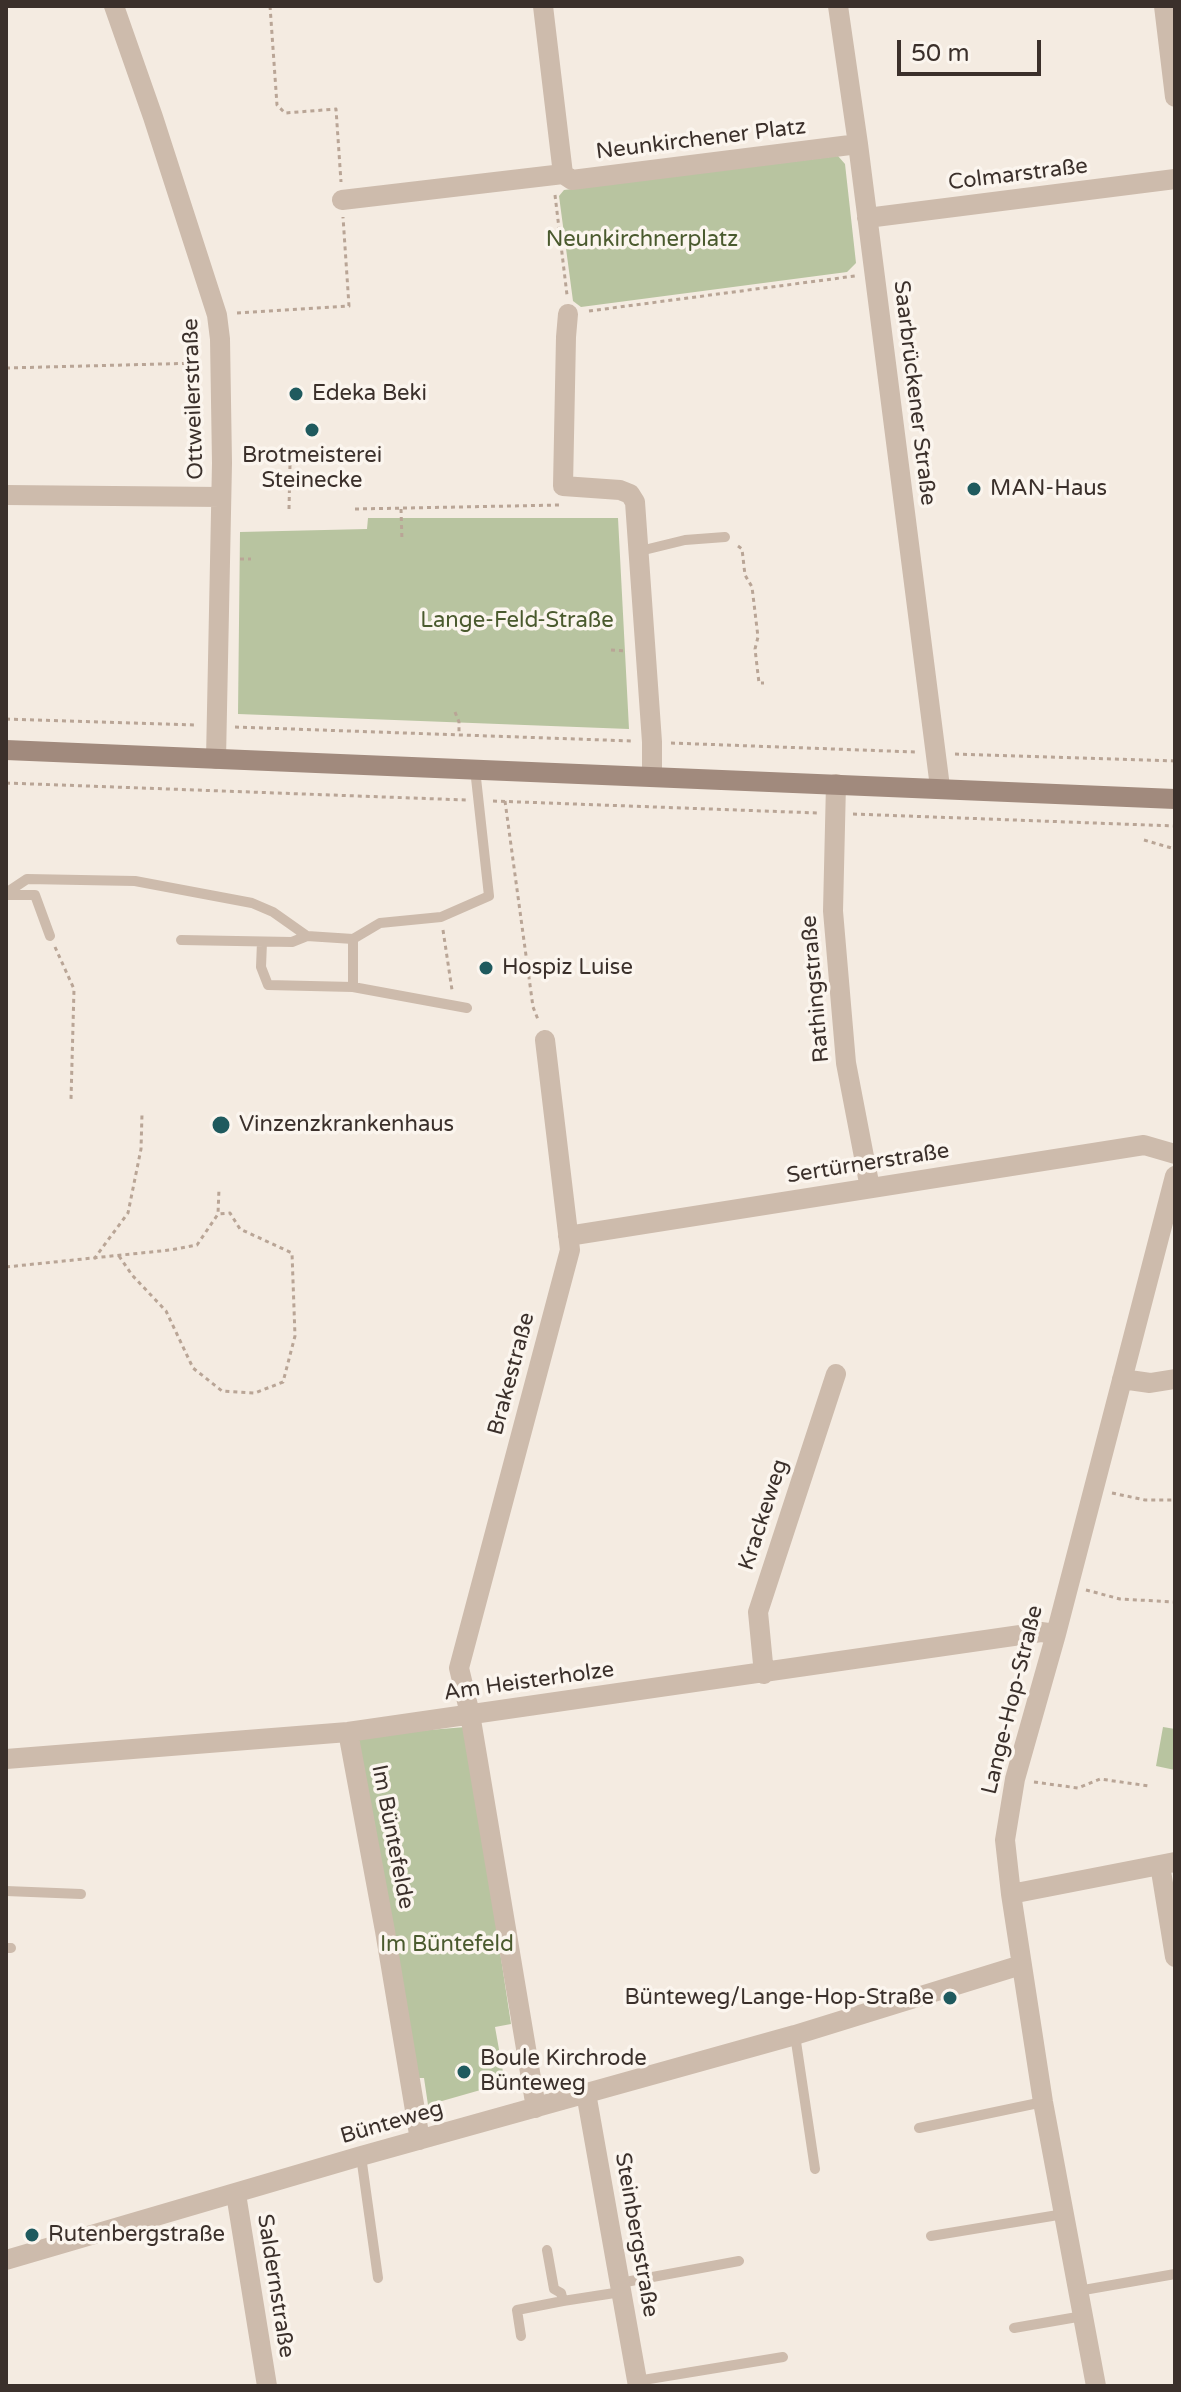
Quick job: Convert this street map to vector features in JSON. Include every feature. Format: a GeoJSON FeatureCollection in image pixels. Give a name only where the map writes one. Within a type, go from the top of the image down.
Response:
{"type":"FeatureCollection","features":[{"type":"Feature","properties":{"kind":"street","name":"Ottweilerstraße"},"geometry":{"type":"LineString","coordinates":[[114,6],[217,315],[221,363],[221,497],[216,759]]}},
{"type":"Feature","properties":{"kind":"street"},"geometry":{"type":"LineString","coordinates":[[543,6],[558,175]]}},
{"type":"Feature","properties":{"kind":"street","name":"Saarbrückener Straße"},"geometry":{"type":"LineString","coordinates":[[838,6],[940,787]]}},
{"type":"Feature","properties":{"kind":"street"},"geometry":{"type":"LineString","coordinates":[[1164,6],[1175,97]]}},
{"type":"Feature","properties":{"kind":"street","name":"Neunkirchener Platz"},"geometry":{"type":"LineString","coordinates":[[342,200],[558,175],[572,180],[858,144]]}},
{"type":"Feature","properties":{"kind":"street","name":"Colmarstraße"},"geometry":{"type":"LineString","coordinates":[[867,218],[1175,179]]}},
{"type":"Feature","properties":{"kind":"street"},"geometry":{"type":"LineString","coordinates":[[568,314],[563,486],[620,490],[630,494],[635,502],[652,776]]}},
{"type":"Feature","properties":{"kind":"street"},"geometry":{"type":"LineString","coordinates":[[6,495],[221,497]]}},
{"type":"Feature","properties":{"kind":"street"},"geometry":{"type":"LineString","coordinates":[[6,750],[1175,799]]}},
{"type":"Feature","properties":{"kind":"street","name":"Rathingstraße"},"geometry":{"type":"LineString","coordinates":[[836,784],[833,911],[846,1063],[870,1188]]}},
{"type":"Feature","properties":{"kind":"street","name":"Brakestraße"},"geometry":{"type":"LineString","coordinates":[[470,1714],[459,1668],[570,1250],[545,1040]]}},
{"type":"Feature","properties":{"kind":"street","name":"Sertürnerstraße"},"geometry":{"type":"LineString","coordinates":[[568,1236],[1144,1145],[1175,1154]]}},
{"type":"Feature","properties":{"kind":"street","name":"Lange-Hop-Straße"},"geometry":{"type":"LineString","coordinates":[[1096,2386],[1043,2102],[1005,1840],[1015,1779],[1056,1634],[1175,1176]]}},
{"type":"Feature","properties":{"kind":"street","name":"Krackeweg"},"geometry":{"type":"LineString","coordinates":[[764,1674],[758,1612],[836,1374]]}},
{"type":"Feature","properties":{"kind":"street"},"geometry":{"type":"LineString","coordinates":[[1122,1379],[1150,1383],[1175,1379]]}},
{"type":"Feature","properties":{"kind":"street","name":"Am Heisterholze"},"geometry":{"type":"LineString","coordinates":[[6,1759],[348,1732],[1041,1632],[1056,1634]]}},
{"type":"Feature","properties":{"kind":"street"},"geometry":{"type":"LineString","coordinates":[[470,1714],[536,2108]]}},
{"type":"Feature","properties":{"kind":"street","name":"Im Büntefelde"},"geometry":{"type":"LineString","coordinates":[[348,1732],[420,2140]]}},
{"type":"Feature","properties":{"kind":"street"},"geometry":{"type":"LineString","coordinates":[[1011,1894],[1168,1863],[1175,1957]]}},
{"type":"Feature","properties":{"kind":"street","name":"Bünteweg"},"geometry":{"type":"LineString","coordinates":[[6,2260],[361,2156],[795,2035],[1021,1965]]}},
{"type":"Feature","properties":{"kind":"street","name":"Steinbergstraße"},"geometry":{"type":"LineString","coordinates":[[586,2093],[637,2384]]}},
{"type":"Feature","properties":{"kind":"street","name":"Saldernstraße"},"geometry":{"type":"LineString","coordinates":[[236,2194],[267,2386]]}},
{"type":"Feature","properties":{"kind":"lane"},"geometry":{"type":"LineString","coordinates":[[640,551],[685,540],[725,537]]}},
{"type":"Feature","properties":{"kind":"lane"},"geometry":{"type":"LineString","coordinates":[[181,940],[292,942],[307,936],[353,939],[380,923],[441,917],[489,896],[475,769]]}},
{"type":"Feature","properties":{"kind":"lane"},"geometry":{"type":"LineString","coordinates":[[6,894],[27,879],[135,881],[252,903],[273,912],[307,936]]}},
{"type":"Feature","properties":{"kind":"lane"},"geometry":{"type":"LineString","coordinates":[[6,894],[35,895],[50,936]]}},
{"type":"Feature","properties":{"kind":"lane"},"geometry":{"type":"LineString","coordinates":[[353,939],[353,987]]}},
{"type":"Feature","properties":{"kind":"lane"},"geometry":{"type":"LineString","coordinates":[[262,942],[261,967],[268,985],[353,987],[467,1008]]}},
{"type":"Feature","properties":{"kind":"lane"},"geometry":{"type":"LineString","coordinates":[[6,1891],[81,1894]]}},
{"type":"Feature","properties":{"kind":"lane"},"geometry":{"type":"LineString","coordinates":[[795,2035],[815,2169]]}},
{"type":"Feature","properties":{"kind":"lane"},"geometry":{"type":"LineString","coordinates":[[919,2128],[1043,2102]]}},
{"type":"Feature","properties":{"kind":"lane"},"geometry":{"type":"LineString","coordinates":[[361,2156],[378,2278]]}},
{"type":"Feature","properties":{"kind":"lane"},"geometry":{"type":"LineString","coordinates":[[931,2236],[1064,2214]]}},
{"type":"Feature","properties":{"kind":"lane"},"geometry":{"type":"LineString","coordinates":[[547,2250],[554,2289],[561,2293],[563,2301]]}},
{"type":"Feature","properties":{"kind":"lane"},"geometry":{"type":"LineString","coordinates":[[521,2336],[517,2310],[739,2261]]}},
{"type":"Feature","properties":{"kind":"lane"},"geometry":{"type":"LineString","coordinates":[[1078,2291],[1175,2274]]}},
{"type":"Feature","properties":{"kind":"lane"},"geometry":{"type":"LineString","coordinates":[[1014,2328],[1083,2316]]}},
{"type":"Feature","properties":{"kind":"lane"},"geometry":{"type":"LineString","coordinates":[[637,2384],[783,2357]]}},
{"type":"Feature","properties":{"kind":"path"},"geometry":{"type":"LineString","coordinates":[[217,315],[349,306],[336,109],[285,113],[277,105],[270,6]]}},
{"type":"Feature","properties":{"kind":"path"},"geometry":{"type":"LineString","coordinates":[[558,175],[568,314],[874,273]]}},
{"type":"Feature","properties":{"kind":"path"},"geometry":{"type":"LineString","coordinates":[[6,368],[221,363]]}},
{"type":"Feature","properties":{"kind":"path"},"geometry":{"type":"LineString","coordinates":[[289,509],[290,464]]}},
{"type":"Feature","properties":{"kind":"path"},"geometry":{"type":"LineString","coordinates":[[355,509],[561,507],[563,486]]}},
{"type":"Feature","properties":{"kind":"path"},"geometry":{"type":"LineString","coordinates":[[401,509],[402,541]]}},
{"type":"Feature","properties":{"kind":"path"},"geometry":{"type":"LineString","coordinates":[[725,537],[742,549],[745,575],[752,587],[759,683],[764,683]]}},
{"type":"Feature","properties":{"kind":"path"},"geometry":{"type":"LineString","coordinates":[[455,712],[459,735]]}},
{"type":"Feature","properties":{"kind":"path"},"geometry":{"type":"LineString","coordinates":[[6,719],[1175,761]]}},
{"type":"Feature","properties":{"kind":"path"},"geometry":{"type":"LineString","coordinates":[[6,783],[1175,826]]}},
{"type":"Feature","properties":{"kind":"path"},"geometry":{"type":"LineString","coordinates":[[505,801],[533,1007],[545,1040]]}},
{"type":"Feature","properties":{"kind":"path"},"geometry":{"type":"LineString","coordinates":[[1144,840],[1175,849]]}},
{"type":"Feature","properties":{"kind":"path"},"geometry":{"type":"LineString","coordinates":[[441,917],[455,1005]]}},
{"type":"Feature","properties":{"kind":"path"},"geometry":{"type":"LineString","coordinates":[[50,936],[74,989],[71,1099]]}},
{"type":"Feature","properties":{"kind":"path"},"geometry":{"type":"LineString","coordinates":[[94,1259],[128,1213],[141,1149],[142,1114]]}},
{"type":"Feature","properties":{"kind":"path"},"geometry":{"type":"LineString","coordinates":[[6,1267],[197,1245],[218,1214],[219,1189]]}},
{"type":"Feature","properties":{"kind":"path"},"geometry":{"type":"LineString","coordinates":[[119,1256],[132,1275],[166,1311],[193,1368],[222,1391],[255,1393],[283,1382],[295,1336],[292,1253],[240,1229],[230,1213],[218,1214]]}},
{"type":"Feature","properties":{"kind":"path"},"geometry":{"type":"LineString","coordinates":[[1092,1489],[1145,1500],[1175,1500]]}},
{"type":"Feature","properties":{"kind":"path"},"geometry":{"type":"LineString","coordinates":[[1067,1586],[1120,1599],[1175,1602]]}},
{"type":"Feature","properties":{"kind":"path"},"geometry":{"type":"LineString","coordinates":[[1015,1779],[1078,1788],[1100,1779],[1149,1786]]}},
{"type":"Feature","properties":{"kind":"green space","name":"Neunkirchnerplatz"},"geometry":{"type":"Polygon","coordinates":[[[838,156],[845,164],[856,263],[847,272],[581,307],[573,301],[559,196],[564,190],[838,156]]]}},
{"type":"Feature","properties":{"kind":"green space","name":"Lange-Feld-Straße"},"geometry":{"type":"Polygon","coordinates":[[[368,518],[618,518],[629,729],[238,714],[240,532],[367,529],[368,518]]]}},
{"type":"Feature","properties":{"kind":"green space","name":"Im Büntefeld"},"geometry":{"type":"Polygon","coordinates":[[[466,1727],[511,2024],[495,2027],[505,2083],[428,2105],[424,2078],[417,2078],[354,1736],[466,1727]]]}},
{"type":"Feature","properties":{"kind":"green space"},"geometry":{"type":"Polygon","coordinates":[[[1163,1727],[1175,1729],[1175,1770],[1156,1766],[1163,1727]]]}},
{"type":"Feature","properties":{"kind":"place","name":"Edeka Beki"},"geometry":{"type":"Point","coordinates":[296,394]}},
{"type":"Feature","properties":{"kind":"place","name":"Brotmeisterei Steinecke"},"geometry":{"type":"Point","coordinates":[312,430]}},
{"type":"Feature","properties":{"kind":"place","name":"MAN-Haus"},"geometry":{"type":"Point","coordinates":[974,489]}},
{"type":"Feature","properties":{"kind":"place","name":"Hospiz Luise"},"geometry":{"type":"Point","coordinates":[486,968]}},
{"type":"Feature","properties":{"kind":"place","name":"Vinzenzkrankenhaus"},"geometry":{"type":"Point","coordinates":[221,1125]}},
{"type":"Feature","properties":{"kind":"place","name":"Bünteweg/Lange-Hop-Straße"},"geometry":{"type":"Point","coordinates":[950,1998]}},
{"type":"Feature","properties":{"kind":"place","name":"Boule Kirchrode Bünteweg"},"geometry":{"type":"Point","coordinates":[464,2072]}},
{"type":"Feature","properties":{"kind":"place","name":"Rutenbergstraße"},"geometry":{"type":"Point","coordinates":[32,2235]}}]}
